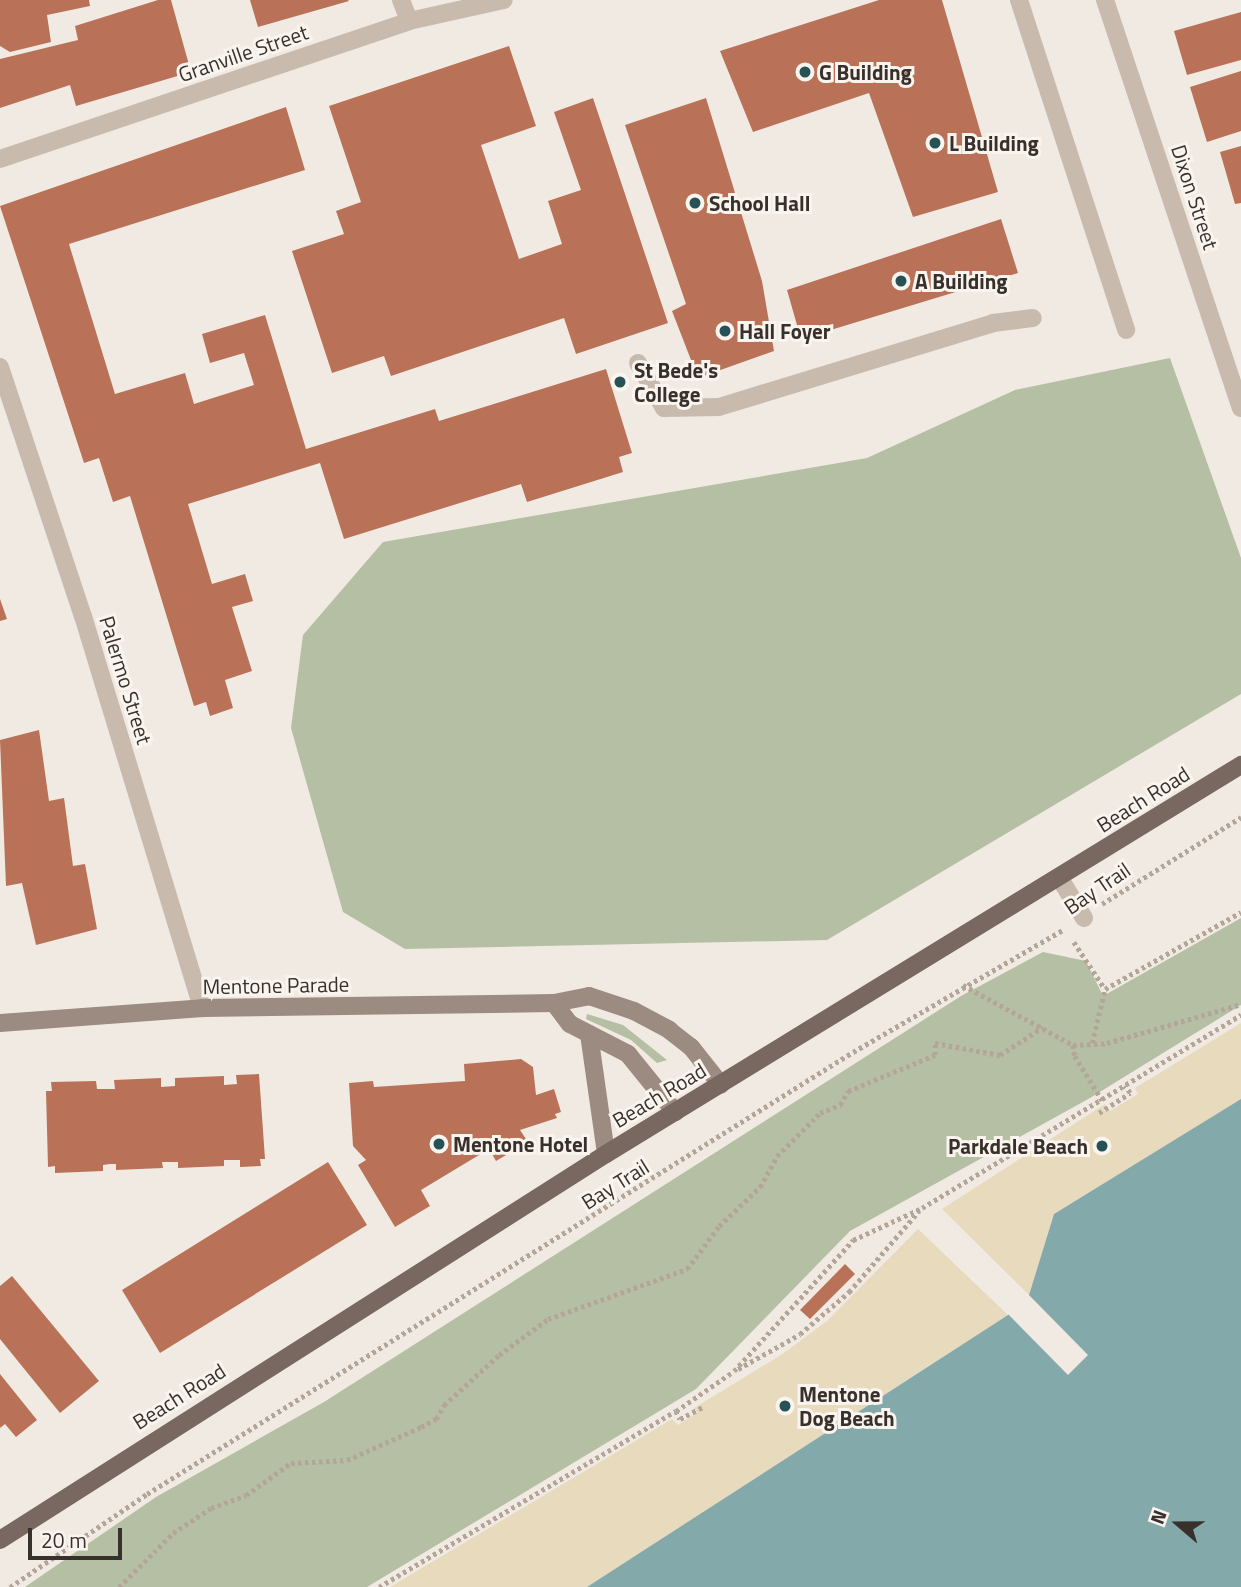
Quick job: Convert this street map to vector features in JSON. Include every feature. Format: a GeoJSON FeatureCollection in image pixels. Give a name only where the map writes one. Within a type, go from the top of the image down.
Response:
{"type":"FeatureCollection","features":[{"type":"Feature","properties":{"kind":"main road","name":"Beach Road"},"geometry":{"type":"LineString","coordinates":[[0,1540],[606,1154],[1241,765]]}},
{"type":"Feature","properties":{"kind":"street"},"geometry":{"type":"LineString","coordinates":[[401,0],[409,21]]}},
{"type":"Feature","properties":{"kind":"street","name":"Granville Street"},"geometry":{"type":"LineString","coordinates":[[0,159],[409,21],[504,0]]}},
{"type":"Feature","properties":{"kind":"street"},"geometry":{"type":"LineString","coordinates":[[1018,0],[1126,330]]}},
{"type":"Feature","properties":{"kind":"street","name":"Dixon Street"},"geometry":{"type":"LineString","coordinates":[[1105,0],[1241,408]]}},
{"type":"Feature","properties":{"kind":"street"},"geometry":{"type":"LineString","coordinates":[[638,363],[664,408],[719,407],[993,323],[1033,318]]}},
{"type":"Feature","properties":{"kind":"street","name":"Palermo Street"},"geometry":{"type":"LineString","coordinates":[[0,367],[83,616],[202,1008]]}},
{"type":"Feature","properties":{"kind":"street"},"geometry":{"type":"LineString","coordinates":[[1059,877],[1084,918]]}},
{"type":"Feature","properties":{"kind":"street","name":"Mentone Parade"},"geometry":{"type":"LineString","coordinates":[[0,1023],[202,1008],[554,1003],[589,996],[656,1022],[691,1048],[721,1085]]}},
{"type":"Feature","properties":{"kind":"street"},"geometry":{"type":"LineString","coordinates":[[554,1003],[570,1024],[616,1045],[637,1062],[675,1112]]}},
{"type":"Feature","properties":{"kind":"street"},"geometry":{"type":"LineString","coordinates":[[589,1034],[606,1154]]}},
{"type":"Feature","properties":{"kind":"path","name":"Bay Trail"},"geometry":{"type":"LineString","coordinates":[[10,1587],[147,1494],[962,985],[1084,918],[1113,894],[1241,817]]}},
{"type":"Feature","properties":{"kind":"path"},"geometry":{"type":"LineString","coordinates":[[1092,1043],[1105,989],[1241,912]]}},
{"type":"Feature","properties":{"kind":"path"},"geometry":{"type":"LineString","coordinates":[[1065,929],[1105,989]]}},
{"type":"Feature","properties":{"kind":"path"},"geometry":{"type":"LineString","coordinates":[[962,985],[1073,1045],[1107,1042],[1241,1004]]}},
{"type":"Feature","properties":{"kind":"path"},"geometry":{"type":"LineString","coordinates":[[734,1371],[853,1240],[922,1208],[1241,1015]]}},
{"type":"Feature","properties":{"kind":"path"},"geometry":{"type":"LineString","coordinates":[[119,1587],[173,1534],[211,1508],[246,1495],[291,1463],[347,1460],[436,1419],[444,1405],[499,1355],[548,1319],[687,1269],[719,1226],[760,1187],[777,1156],[820,1113],[840,1105],[848,1091],[935,1055],[935,1043],[1000,1055],[1043,1027]]}},
{"type":"Feature","properties":{"kind":"path"},"geometry":{"type":"LineString","coordinates":[[1073,1045],[1074,1056],[1102,1100]]}},
{"type":"Feature","properties":{"kind":"path"},"geometry":{"type":"LineString","coordinates":[[1099,1113],[1130,1093],[1125,1086]]}},
{"type":"Feature","properties":{"kind":"path"},"geometry":{"type":"LineString","coordinates":[[379,1587],[676,1411],[734,1371],[800,1334],[849,1292],[922,1208]]}},
{"type":"Feature","properties":{"kind":"path"},"geometry":{"type":"LineString","coordinates":[[676,1411],[680,1419],[704,1406]]}},
{"type":"Feature","properties":{"kind":"green space"},"geometry":{"type":"Polygon","coordinates":[[[1170,358],[1241,558],[1241,694],[827,940],[405,949],[343,912],[291,728],[303,635],[383,542],[867,458],[1015,390],[1170,358]]]}},
{"type":"Feature","properties":{"kind":"green space"},"geometry":{"type":"Polygon","coordinates":[[[1241,918],[1241,1005],[1090,1098],[850,1231],[696,1389],[367,1587],[25,1587],[156,1497],[324,1402],[961,996],[1043,952],[1086,961],[1103,996],[1241,918]]]}},
{"type":"Feature","properties":{"kind":"green space"},"geometry":{"type":"Polygon","coordinates":[[[587,1014],[623,1025],[667,1060],[657,1063],[631,1040],[586,1019],[587,1014]]]}},
{"type":"Feature","properties":{"kind":"sand","name":"Parkdale Beach"},"geometry":{"type":"Polygon","coordinates":[[[1241,1023],[1241,1099],[1054,1214],[1029,1295],[942,1209],[1105,1104],[1110,1111],[1138,1094],[1135,1088],[1241,1023]]]}},
{"type":"Feature","properties":{"kind":"sand","name":"Mentone Dog Beach"},"geometry":{"type":"Polygon","coordinates":[[[918,1229],[1008,1315],[587,1587],[390,1587],[672,1419],[678,1425],[697,1413],[694,1408],[781,1355],[827,1321],[918,1229]]]}},
{"type":"Feature","properties":{"kind":"water"},"geometry":{"type":"Polygon","coordinates":[[[1241,1099],[1241,1587],[587,1587],[1008,1315],[1029,1295],[1054,1214],[1241,1099]]]}},
{"type":"Feature","properties":{"kind":"pier"},"geometry":{"type":"Polygon","coordinates":[[[1026,1292],[1088,1355],[1068,1375],[1006,1312],[1026,1292]]]}},
{"type":"Feature","properties":{"kind":"building"},"geometry":{"type":"Polygon","coordinates":[[[0,0],[89,0],[90,6],[47,15],[51,42],[10,52],[0,46],[0,0]]]}},
{"type":"Feature","properties":{"kind":"building"},"geometry":{"type":"Polygon","coordinates":[[[158,0],[171,0],[191,72],[76,106],[70,85],[0,108],[0,59],[78,40],[75,26],[158,0]]]}},
{"type":"Feature","properties":{"kind":"building"},"geometry":{"type":"Polygon","coordinates":[[[250,0],[348,0],[349,1],[258,27],[250,0]]]}},
{"type":"Feature","properties":{"kind":"building"},"geometry":{"type":"Polygon","coordinates":[[[879,0],[942,0],[998,192],[913,217],[869,93],[753,132],[720,51],[879,0]]]}},
{"type":"Feature","properties":{"kind":"building"},"geometry":{"type":"Polygon","coordinates":[[[1241,12],[1241,60],[1187,75],[1174,31],[1241,12]]]}},
{"type":"Feature","properties":{"kind":"building"},"geometry":{"type":"Polygon","coordinates":[[[509,46],[536,126],[481,145],[519,259],[562,244],[548,201],[581,190],[554,112],[593,98],[668,323],[576,354],[564,318],[391,376],[384,356],[332,373],[292,251],[344,234],[336,211],[361,202],[329,106],[509,46]]]}},
{"type":"Feature","properties":{"kind":"building"},"geometry":{"type":"Polygon","coordinates":[[[1241,71],[1241,131],[1207,142],[1190,87],[1241,71]]]}},
{"type":"Feature","properties":{"kind":"building","name":"School Hall"},"geometry":{"type":"Polygon","coordinates":[[[706,98],[762,281],[774,351],[698,378],[672,311],[686,304],[625,125],[706,98]]]}},
{"type":"Feature","properties":{"kind":"building"},"geometry":{"type":"Polygon","coordinates":[[[286,107],[305,170],[69,244],[115,394],[185,373],[194,404],[254,385],[244,353],[210,363],[202,334],[265,315],[306,449],[435,409],[439,421],[606,369],[632,453],[619,457],[623,472],[527,502],[521,484],[344,539],[320,463],[188,504],[212,584],[245,574],[253,601],[232,607],[252,671],[225,680],[233,708],[210,716],[206,702],[194,706],[130,496],[113,502],[99,458],[84,463],[0,206],[286,107]]]}},
{"type":"Feature","properties":{"kind":"building"},"geometry":{"type":"Polygon","coordinates":[[[1241,146],[1241,203],[1235,204],[1220,152],[1241,146]]]}},
{"type":"Feature","properties":{"kind":"building","name":"A Building"},"geometry":{"type":"Polygon","coordinates":[[[1001,219],[1018,273],[801,339],[787,290],[1001,219]]]}},
{"type":"Feature","properties":{"kind":"building"},"geometry":{"type":"Polygon","coordinates":[[[0,599],[7,619],[0,621],[0,599]]]}},
{"type":"Feature","properties":{"kind":"building"},"geometry":{"type":"Polygon","coordinates":[[[39,730],[49,801],[64,798],[73,866],[85,864],[97,929],[36,945],[22,883],[6,886],[0,740],[39,730]]]}},
{"type":"Feature","properties":{"kind":"building","name":"Mentone Hotel"},"geometry":{"type":"Polygon","coordinates":[[[521,1059],[533,1067],[536,1095],[554,1089],[561,1112],[555,1114],[557,1118],[520,1130],[528,1142],[496,1161],[489,1149],[421,1190],[430,1206],[395,1227],[358,1165],[366,1160],[353,1146],[349,1083],[373,1081],[374,1087],[465,1081],[464,1064],[521,1059]]]}},
{"type":"Feature","properties":{"kind":"building"},"geometry":{"type":"Polygon","coordinates":[[[259,1074],[265,1159],[260,1159],[261,1166],[240,1167],[240,1160],[224,1160],[224,1166],[178,1168],[178,1162],[162,1162],[163,1168],[116,1170],[116,1164],[110,1164],[103,1165],[103,1171],[55,1173],[55,1166],[48,1167],[46,1091],[52,1091],[51,1082],[96,1081],[97,1089],[115,1089],[114,1080],[161,1078],[161,1087],[175,1086],[175,1078],[224,1076],[224,1085],[237,1084],[236,1075],[259,1074]]]}},
{"type":"Feature","properties":{"kind":"building"},"geometry":{"type":"Polygon","coordinates":[[[328,1162],[367,1225],[160,1353],[122,1290],[328,1162]]]}},
{"type":"Feature","properties":{"kind":"building"},"geometry":{"type":"Polygon","coordinates":[[[845,1264],[855,1274],[810,1319],[800,1310],[845,1264]]]}},
{"type":"Feature","properties":{"kind":"building"},"geometry":{"type":"Polygon","coordinates":[[[12,1276],[99,1381],[60,1413],[0,1339],[0,1286],[12,1276]]]}},
{"type":"Feature","properties":{"kind":"building"},"geometry":{"type":"Polygon","coordinates":[[[0,1374],[37,1420],[16,1437],[5,1424],[0,1428],[0,1374]]]}},
{"type":"Feature","properties":{"kind":"place","name":"G Building"},"geometry":{"type":"Point","coordinates":[805,72]}},
{"type":"Feature","properties":{"kind":"place","name":"L Building"},"geometry":{"type":"Point","coordinates":[935,143]}},
{"type":"Feature","properties":{"kind":"place","name":"School Hall"},"geometry":{"type":"Point","coordinates":[695,203]}},
{"type":"Feature","properties":{"kind":"place","name":"A Building"},"geometry":{"type":"Point","coordinates":[901,281]}},
{"type":"Feature","properties":{"kind":"place","name":"Hall Foyer"},"geometry":{"type":"Point","coordinates":[725,331]}},
{"type":"Feature","properties":{"kind":"place","name":"St Bede's College"},"geometry":{"type":"Point","coordinates":[620,382]}},
{"type":"Feature","properties":{"kind":"place","name":"Mentone Hotel"},"geometry":{"type":"Point","coordinates":[439,1144]}},
{"type":"Feature","properties":{"kind":"place","name":"Parkdale Beach"},"geometry":{"type":"Point","coordinates":[1102,1146]}},
{"type":"Feature","properties":{"kind":"place","name":"Mentone Dog Beach"},"geometry":{"type":"Point","coordinates":[785,1406]}}]}
